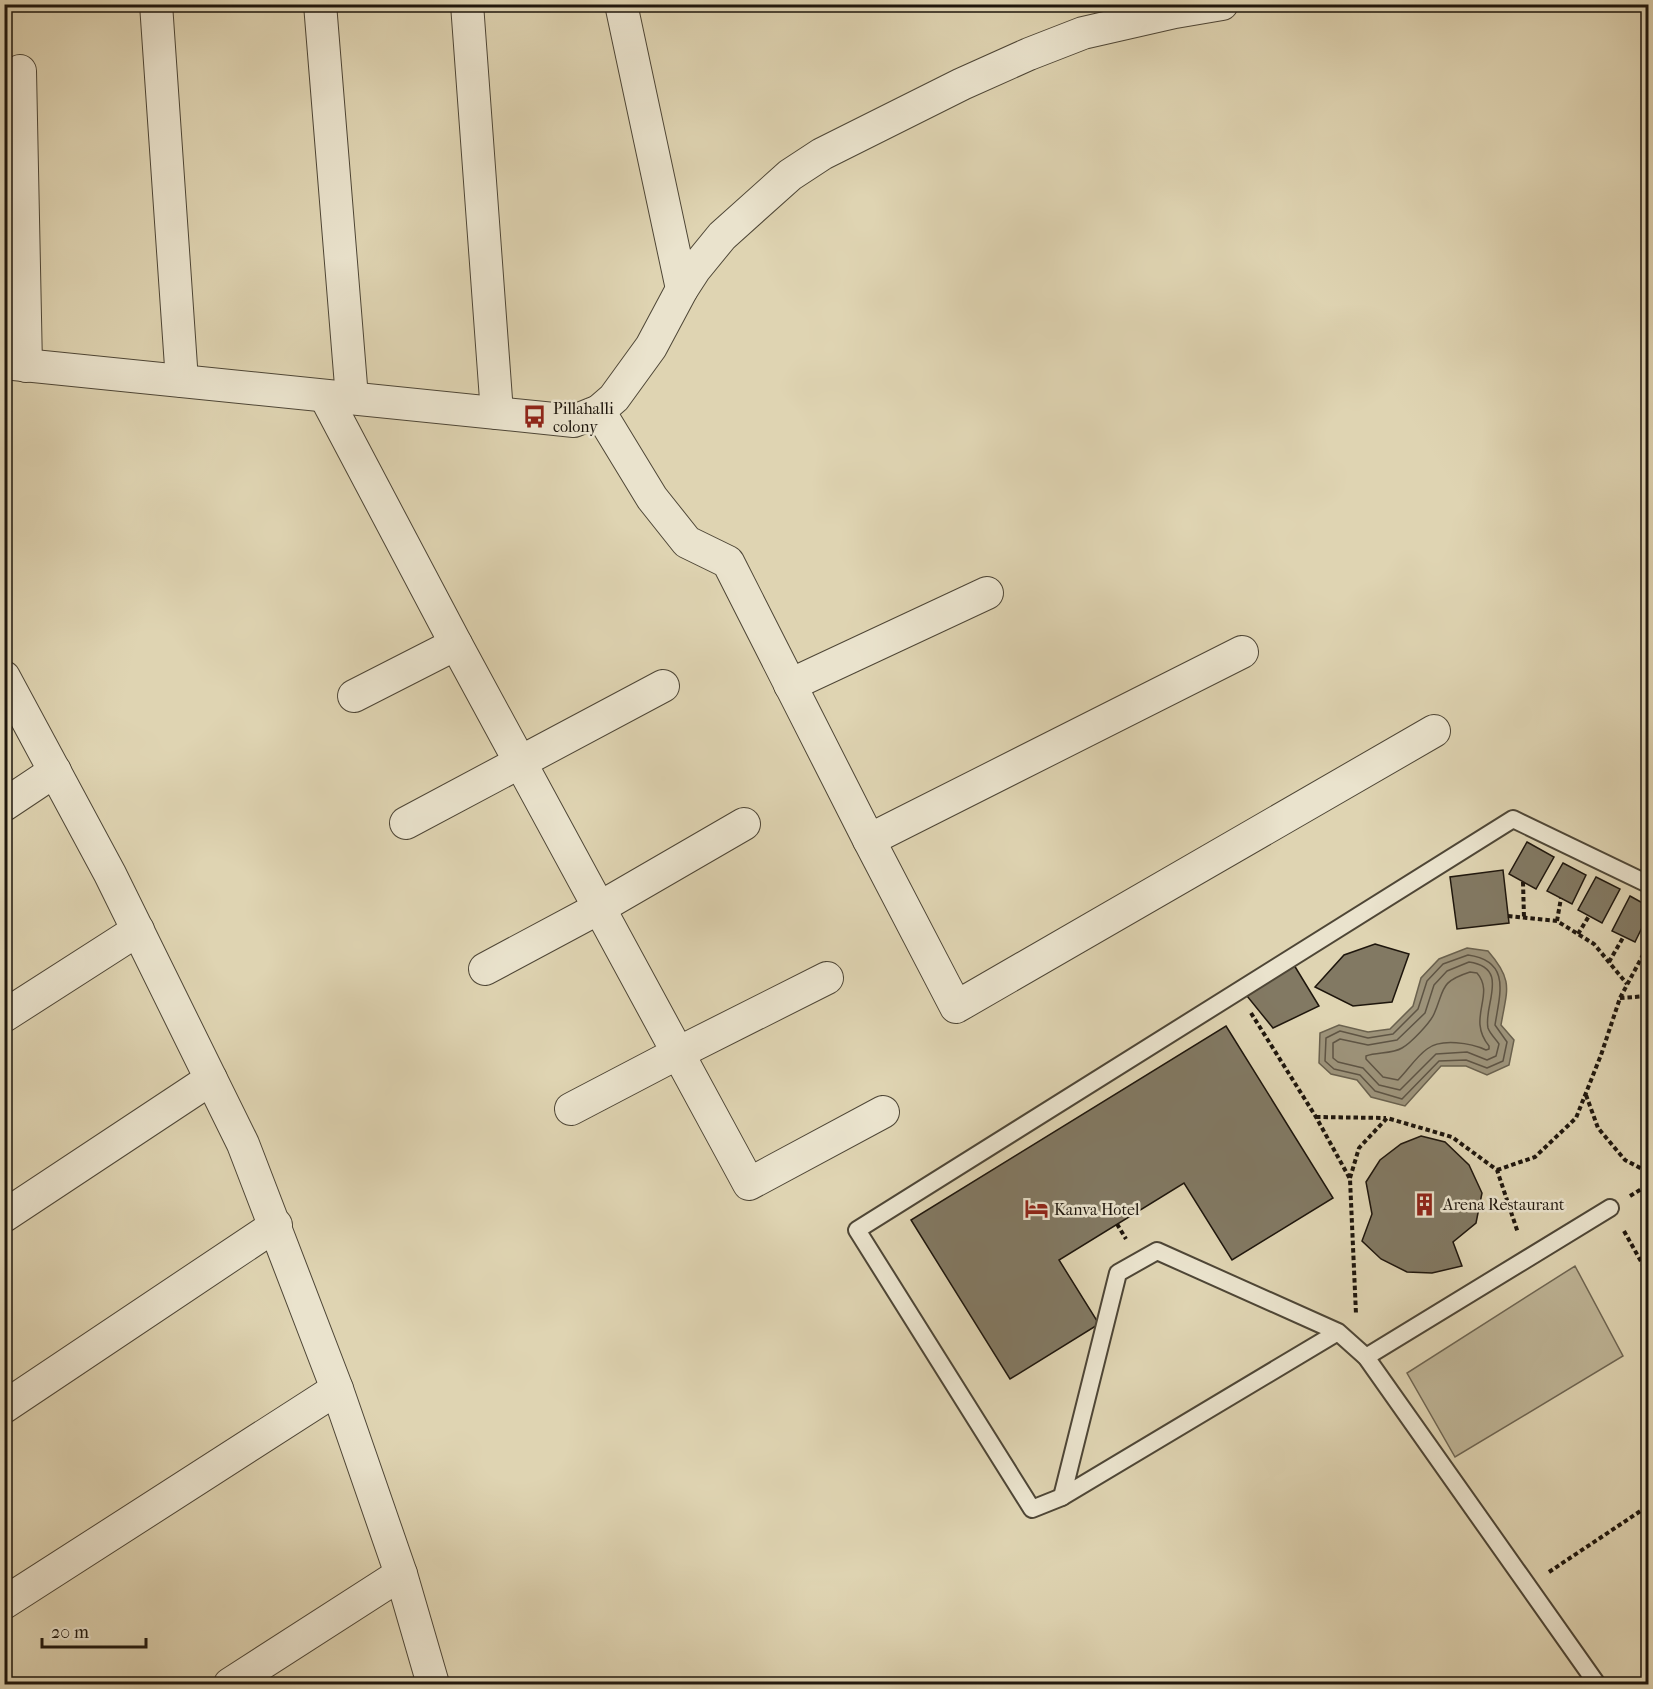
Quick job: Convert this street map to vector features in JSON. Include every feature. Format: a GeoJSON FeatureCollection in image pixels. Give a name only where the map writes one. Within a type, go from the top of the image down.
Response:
{"type":"FeatureCollection","features":[{"type":"Feature","properties":{"kind":"street"},"geometry":{"type":"LineString","coordinates":[[156,4],[182,381]]}},
{"type":"Feature","properties":{"kind":"street"},"geometry":{"type":"LineString","coordinates":[[320,4],[338,397],[456,644],[749,1184],[883,1112]]}},
{"type":"Feature","properties":{"kind":"street"},"geometry":{"type":"LineString","coordinates":[[467,4],[497,413]]}},
{"type":"Feature","properties":{"kind":"street"},"geometry":{"type":"LineString","coordinates":[[621,4],[682,289]]}},
{"type":"Feature","properties":{"kind":"street"},"geometry":{"type":"LineString","coordinates":[[20,71],[16,364],[574,421],[599,411],[614,398],[651,347],[682,289],[722,236],[790,174],[822,153],[962,84],[1083,33],[1222,4]]}},
{"type":"Feature","properties":{"kind":"street"},"geometry":{"type":"LineString","coordinates":[[599,411],[652,498],[687,542],[728,562],[956,1007],[1434,731]]}},
{"type":"Feature","properties":{"kind":"street"},"geometry":{"type":"LineString","coordinates":[[790,685],[987,593]]}},
{"type":"Feature","properties":{"kind":"street"},"geometry":{"type":"LineString","coordinates":[[354,696],[456,644]]}},
{"type":"Feature","properties":{"kind":"street"},"geometry":{"type":"LineString","coordinates":[[869,840],[1242,652]]}},
{"type":"Feature","properties":{"kind":"street"},"geometry":{"type":"LineString","coordinates":[[4,677],[110,874],[243,1144],[337,1389],[401,1574],[433,1684]]}},
{"type":"Feature","properties":{"kind":"street"},"geometry":{"type":"LineString","coordinates":[[406,823],[663,686]]}},
{"type":"Feature","properties":{"kind":"street"},"geometry":{"type":"LineString","coordinates":[[4,805],[55,771]]}},
{"type":"Feature","properties":{"kind":"street"},"geometry":{"type":"LineString","coordinates":[[485,969],[599,908],[744,824]]}},
{"type":"Feature","properties":{"kind":"street"},"geometry":{"type":"LineString","coordinates":[[4,1016],[138,930]]}},
{"type":"Feature","properties":{"kind":"street"},"geometry":{"type":"LineString","coordinates":[[571,1109],[827,978]]}},
{"type":"Feature","properties":{"kind":"street"},"geometry":{"type":"LineString","coordinates":[[4,1216],[212,1079]]}},
{"type":"Feature","properties":{"kind":"street"},"geometry":{"type":"LineString","coordinates":[[4,1407],[276,1225]]}},
{"type":"Feature","properties":{"kind":"street"},"geometry":{"type":"LineString","coordinates":[[4,1604],[337,1389]]}},
{"type":"Feature","properties":{"kind":"street"},"geometry":{"type":"LineString","coordinates":[[230,1684],[401,1574]]}},
{"type":"Feature","properties":{"kind":"lane"},"geometry":{"type":"LineString","coordinates":[[1338,1332],[1062,1497],[1032,1509],[857,1230],[1513,819],[1648,884]]}},
{"type":"Feature","properties":{"kind":"lane"},"geometry":{"type":"LineString","coordinates":[[1366,1357],[1610,1208]]}},
{"type":"Feature","properties":{"kind":"lane"},"geometry":{"type":"LineString","coordinates":[[1062,1497],[1118,1273],[1158,1251],[1338,1332],[1366,1357],[1597,1684]]}},
{"type":"Feature","properties":{"kind":"path"},"geometry":{"type":"LineString","coordinates":[[1523,882],[1524,918]]}},
{"type":"Feature","properties":{"kind":"path"},"geometry":{"type":"LineString","coordinates":[[1557,921],[1561,898]]}},
{"type":"Feature","properties":{"kind":"path"},"geometry":{"type":"LineString","coordinates":[[1508,916],[1557,921],[1594,944],[1626,984]]}},
{"type":"Feature","properties":{"kind":"path"},"geometry":{"type":"LineString","coordinates":[[1578,934],[1589,916]]}},
{"type":"Feature","properties":{"kind":"path"},"geometry":{"type":"LineString","coordinates":[[1609,962],[1624,936]]}},
{"type":"Feature","properties":{"kind":"path"},"geometry":{"type":"LineString","coordinates":[[1497,1170],[1535,1157],[1576,1118],[1620,998],[1644,953]]}},
{"type":"Feature","properties":{"kind":"path"},"geometry":{"type":"LineString","coordinates":[[1238,992],[1316,1117],[1350,1179]]}},
{"type":"Feature","properties":{"kind":"path"},"geometry":{"type":"LineString","coordinates":[[1620,998],[1648,996]]}},
{"type":"Feature","properties":{"kind":"path"},"geometry":{"type":"LineString","coordinates":[[1586,1095],[1598,1128],[1624,1160],[1648,1172]]}},
{"type":"Feature","properties":{"kind":"path"},"geometry":{"type":"LineString","coordinates":[[1316,1117],[1387,1118],[1452,1137],[1497,1170],[1527,1260]]}},
{"type":"Feature","properties":{"kind":"path"},"geometry":{"type":"LineString","coordinates":[[1366,1357],[1357,1331],[1350,1179],[1359,1148],[1387,1118]]}},
{"type":"Feature","properties":{"kind":"path"},"geometry":{"type":"LineString","coordinates":[[1610,1208],[1648,1274]]}},
{"type":"Feature","properties":{"kind":"path"},"geometry":{"type":"LineString","coordinates":[[1527,1587],[1648,1506]]}},
{"type":"Feature","properties":{"kind":"shaded area"},"geometry":{"type":"Polygon","coordinates":[[[1575,1266],[1623,1356],[1455,1457],[1407,1373],[1575,1266]]]}},
{"type":"Feature","properties":{"kind":"water"},"geometry":{"type":"Polygon","coordinates":[[[1467,948],[1488,951],[1505,978],[1506,994],[1501,1025],[1514,1040],[1509,1065],[1487,1075],[1466,1066],[1441,1066],[1405,1106],[1371,1097],[1357,1080],[1331,1074],[1319,1063],[1320,1033],[1339,1025],[1368,1032],[1390,1029],[1413,1006],[1421,978],[1439,959],[1467,948]]]}},
{"type":"Feature","properties":{"kind":"building"},"geometry":{"type":"Polygon","coordinates":[[[1527,842],[1554,857],[1536,889],[1509,874],[1527,842]]]}},
{"type":"Feature","properties":{"kind":"building"},"geometry":{"type":"Polygon","coordinates":[[[1563,863],[1586,875],[1572,904],[1547,891],[1563,863]]]}},
{"type":"Feature","properties":{"kind":"building"},"geometry":{"type":"Polygon","coordinates":[[[1503,870],[1509,923],[1457,929],[1450,877],[1503,870]]]}},
{"type":"Feature","properties":{"kind":"building"},"geometry":{"type":"Polygon","coordinates":[[[1596,877],[1620,889],[1602,923],[1578,910],[1596,877]]]}},
{"type":"Feature","properties":{"kind":"building"},"geometry":{"type":"Polygon","coordinates":[[[1630,896],[1648,906],[1648,915],[1635,942],[1612,931],[1630,896]]]}},
{"type":"Feature","properties":{"kind":"building"},"geometry":{"type":"Polygon","coordinates":[[[1375,944],[1409,954],[1392,1002],[1353,1006],[1315,987],[1344,955],[1375,944]]]}},
{"type":"Feature","properties":{"kind":"building"},"geometry":{"type":"Polygon","coordinates":[[[1294,965],[1319,1006],[1273,1028],[1247,996],[1294,965]]]}},
{"type":"Feature","properties":{"kind":"building","name":"Kanva Hotel"},"geometry":{"type":"Polygon","coordinates":[[[1226,1026],[1333,1198],[1232,1260],[1184,1183],[1059,1260],[1099,1324],[1010,1379],[911,1220],[1226,1026]]]}},
{"type":"Feature","properties":{"kind":"building","name":"Arena Restaurant"},"geometry":{"type":"Polygon","coordinates":[[[1421,1136],[1445,1142],[1469,1165],[1482,1193],[1476,1223],[1453,1242],[1462,1266],[1432,1273],[1407,1272],[1381,1259],[1362,1241],[1372,1214],[1366,1182],[1380,1160],[1401,1144],[1421,1136]]]}},
{"type":"Feature","properties":{"kind":"place","name":"Pillahalli colony"},"geometry":{"type":"Point","coordinates":[535,417]}},
{"type":"Feature","properties":{"kind":"place","name":"Arena Restaurant"},"geometry":{"type":"Point","coordinates":[1425,1204]}},
{"type":"Feature","properties":{"kind":"place","name":"Kanva Hotel"},"geometry":{"type":"Point","coordinates":[1036,1209]}}]}
